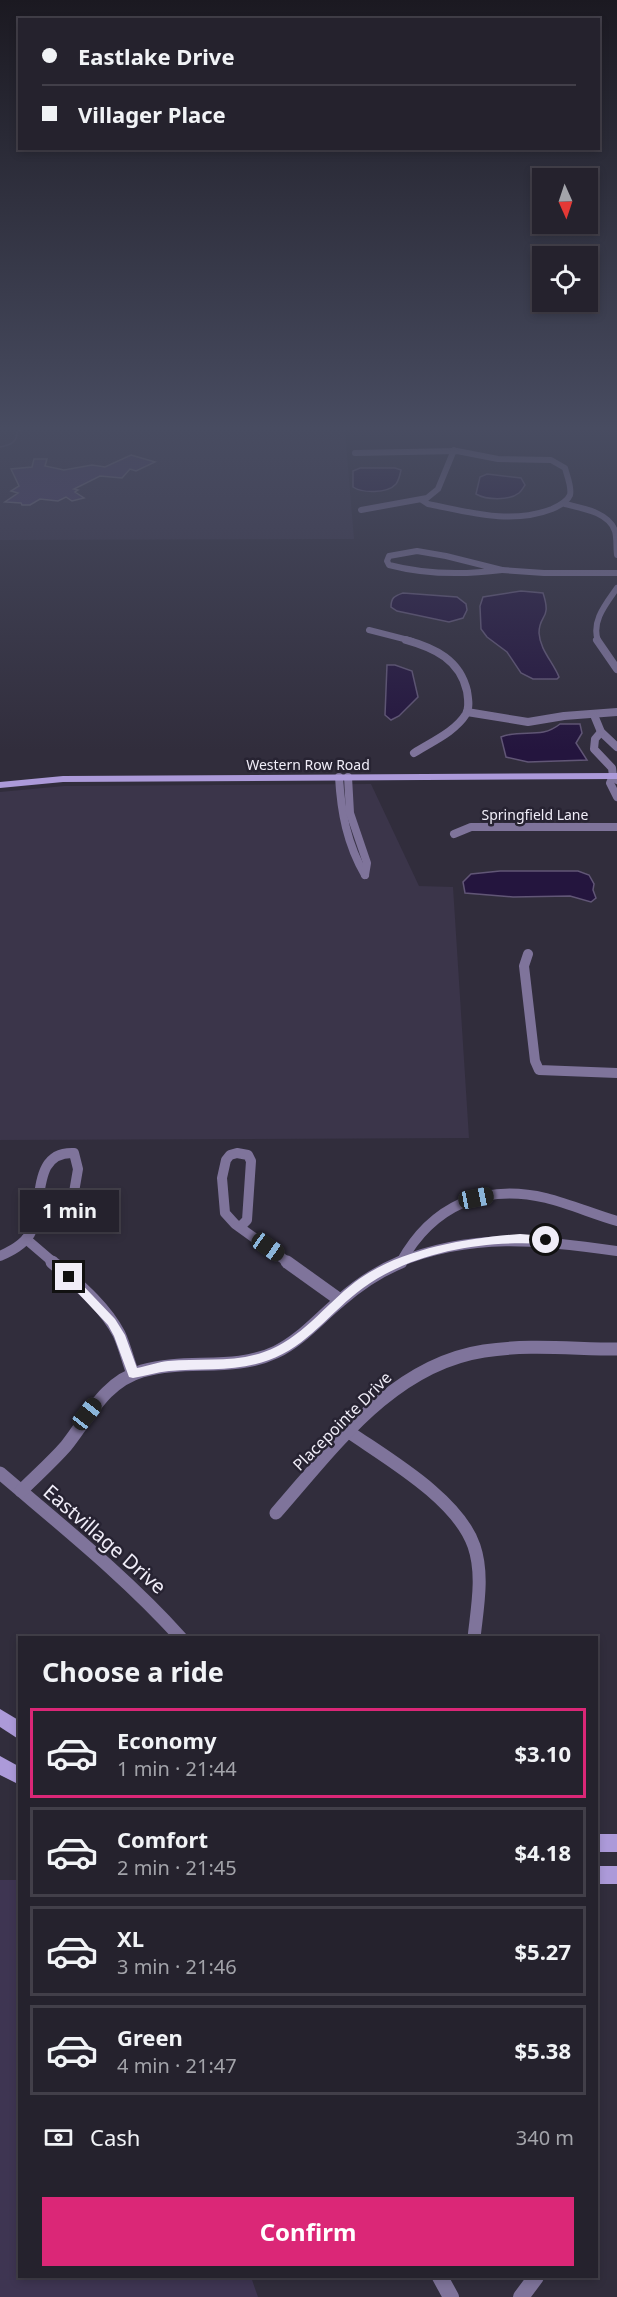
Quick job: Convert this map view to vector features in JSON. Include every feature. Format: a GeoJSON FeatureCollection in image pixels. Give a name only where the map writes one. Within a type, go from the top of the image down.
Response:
{"type":"FeatureCollection","features":[{"type":"Feature","properties":{"kind":"street"},"geometry":{"type":"LineString","coordinates":[[616,537],[617,555]]}},
{"type":"Feature","properties":{"kind":"street"},"geometry":{"type":"LineString","coordinates":[[502,570],[448,555],[423,552],[397,553],[389,556],[387,561],[389,565],[402,569],[432,574],[466,574],[502,570],[617,573]]}},
{"type":"Feature","properties":{"kind":"street"},"geometry":{"type":"LineString","coordinates":[[617,588],[604,606],[595,625],[594,635],[617,669]]}},
{"type":"Feature","properties":{"kind":"street"},"geometry":{"type":"LineString","coordinates":[[369,630],[426,646],[448,658],[465,678],[469,701],[467,712],[454,725],[414,753]]}},
{"type":"Feature","properties":{"kind":"street"},"geometry":{"type":"LineString","coordinates":[[467,712],[528,722],[564,716],[617,712]]}},
{"type":"Feature","properties":{"kind":"street"},"geometry":{"type":"LineString","coordinates":[[594,715],[601,732],[617,747]]}},
{"type":"Feature","properties":{"kind":"street"},"geometry":{"type":"LineString","coordinates":[[601,732],[595,739],[594,749],[614,777]]}},
{"type":"Feature","properties":{"kind":"street"},"geometry":{"type":"LineString","coordinates":[[616,760],[614,777],[617,797]]}},
{"type":"Feature","properties":{"kind":"street","name":"Western Row Road"},"geometry":{"type":"LineString","coordinates":[[0,792],[85,786],[614,777]]}},
{"type":"Feature","properties":{"kind":"street","name":"Western Row Road"},"geometry":{"type":"LineString","coordinates":[[0,785],[63,779],[344,781]]}},
{"type":"Feature","properties":{"kind":"street"},"geometry":{"type":"LineString","coordinates":[[344,781],[350,813],[367,863],[365,875],[358,863],[342,816],[344,781]]}},
{"type":"Feature","properties":{"kind":"street","name":"Springfield Lane"},"geometry":{"type":"LineString","coordinates":[[454,834],[471,827],[617,827]]}},
{"type":"Feature","properties":{"kind":"street"},"geometry":{"type":"LineString","coordinates":[[528,954],[524,966],[535,1061],[539,1070],[617,1072]]}},
{"type":"Feature","properties":{"kind":"street"},"geometry":{"type":"LineString","coordinates":[[240,1227],[247,1220],[251,1161],[248,1155],[238,1151],[230,1154],[225,1160],[223,1206],[225,1213],[240,1227],[340,1300]]}},
{"type":"Feature","properties":{"kind":"street"},"geometry":{"type":"LineString","coordinates":[[0,1256],[26,1239],[33,1227],[45,1167],[51,1155],[58,1152],[74,1153],[79,1163],[74,1196],[70,1202],[61,1206],[38,1208]]}},
{"type":"Feature","properties":{"kind":"street"},"geometry":{"type":"LineString","coordinates":[[401,1262],[409,1242],[435,1217],[461,1203],[491,1195],[515,1193],[540,1197],[617,1221]]}},
{"type":"Feature","properties":{"kind":"street"},"geometry":{"type":"LineString","coordinates":[[26,1239],[112,1322],[133,1374]]}},
{"type":"Feature","properties":{"kind":"street"},"geometry":{"type":"LineString","coordinates":[[21,1491],[72,1438],[99,1399],[113,1386],[133,1374],[167,1366],[232,1364],[268,1356],[298,1338],[360,1284],[401,1262],[452,1246],[494,1239],[546,1240],[617,1251]]}},
{"type":"Feature","properties":{"kind":"street","name":"Placepointe Drive"},"geometry":{"type":"LineString","coordinates":[[276,1513],[390,1392],[403,1382],[442,1362],[484,1351],[617,1349]]}},
{"type":"Feature","properties":{"kind":"street"},"geometry":{"type":"LineString","coordinates":[[350,1432],[446,1504],[466,1527],[474,1545],[478,1565],[474,1636]]}},
{"type":"Feature","properties":{"kind":"street","name":"Eastvillage Drive"},"geometry":{"type":"LineString","coordinates":[[0,1473],[119,1575],[179,1636]]}},
{"type":"Feature","properties":{"kind":"street"},"geometry":{"type":"LineString","coordinates":[[0,1717],[18,1730]]}},
{"type":"Feature","properties":{"kind":"street"},"geometry":{"type":"LineString","coordinates":[[0,1765],[18,1776]]}},
{"type":"Feature","properties":{"kind":"street"},"geometry":{"type":"LineString","coordinates":[[598,1843],[617,1843]]}},
{"type":"Feature","properties":{"kind":"street"},"geometry":{"type":"LineString","coordinates":[[598,1875],[617,1875]]}},
{"type":"Feature","properties":{"kind":"street"},"geometry":{"type":"LineString","coordinates":[[441,2278],[451,2297]]}},
{"type":"Feature","properties":{"kind":"street"},"geometry":{"type":"LineString","coordinates":[[521,2297],[535,2278]]}},
{"type":"Feature","properties":{"kind":"shaded area"},"geometry":{"type":"Polygon","coordinates":[[[0,537],[354,537],[354,539],[0,540],[0,537]]]}},
{"type":"Feature","properties":{"kind":"shaded area"},"geometry":{"type":"Polygon","coordinates":[[[521,591],[543,593],[546,613],[539,633],[544,650],[559,677],[557,679],[533,679],[521,673],[507,652],[487,637],[481,629],[480,606],[483,597],[521,591]]]}},
{"type":"Feature","properties":{"kind":"shaded area"},"geometry":{"type":"Polygon","coordinates":[[[403,593],[457,597],[466,604],[467,610],[463,618],[449,622],[397,611],[391,607],[392,601],[403,593]]]}},
{"type":"Feature","properties":{"kind":"shaded area"},"geometry":{"type":"Polygon","coordinates":[[[387,665],[395,665],[412,671],[418,697],[399,716],[391,720],[385,715],[387,665]]]}},
{"type":"Feature","properties":{"kind":"shaded area"},"geometry":{"type":"Polygon","coordinates":[[[560,724],[580,724],[582,733],[576,743],[587,760],[528,762],[506,757],[501,737],[517,733],[545,732],[560,724]]]}},
{"type":"Feature","properties":{"kind":"shaded area"},"geometry":{"type":"Polygon","coordinates":[[[371,784],[419,886],[453,887],[469,1138],[0,1140],[0,792],[64,786],[371,784]]]}},
{"type":"Feature","properties":{"kind":"shaded area"},"geometry":{"type":"Polygon","coordinates":[[[500,871],[578,871],[589,875],[594,884],[593,890],[596,898],[591,902],[570,896],[513,897],[465,893],[463,882],[471,874],[500,871]]]}},
{"type":"Feature","properties":{"kind":"shaded area"},"geometry":{"type":"Polygon","coordinates":[[[0,1880],[18,1880],[18,2278],[251,2278],[258,2297],[0,2297],[0,1880]]]}},
{"type":"Feature","properties":{"kind":"route"},"geometry":{"type":"LineString","coordinates":[[69,1277],[112,1322],[133,1374],[167,1366],[232,1364],[268,1356],[298,1338],[360,1284],[411,1257],[477,1241],[520,1238],[546,1240]]}}]}
